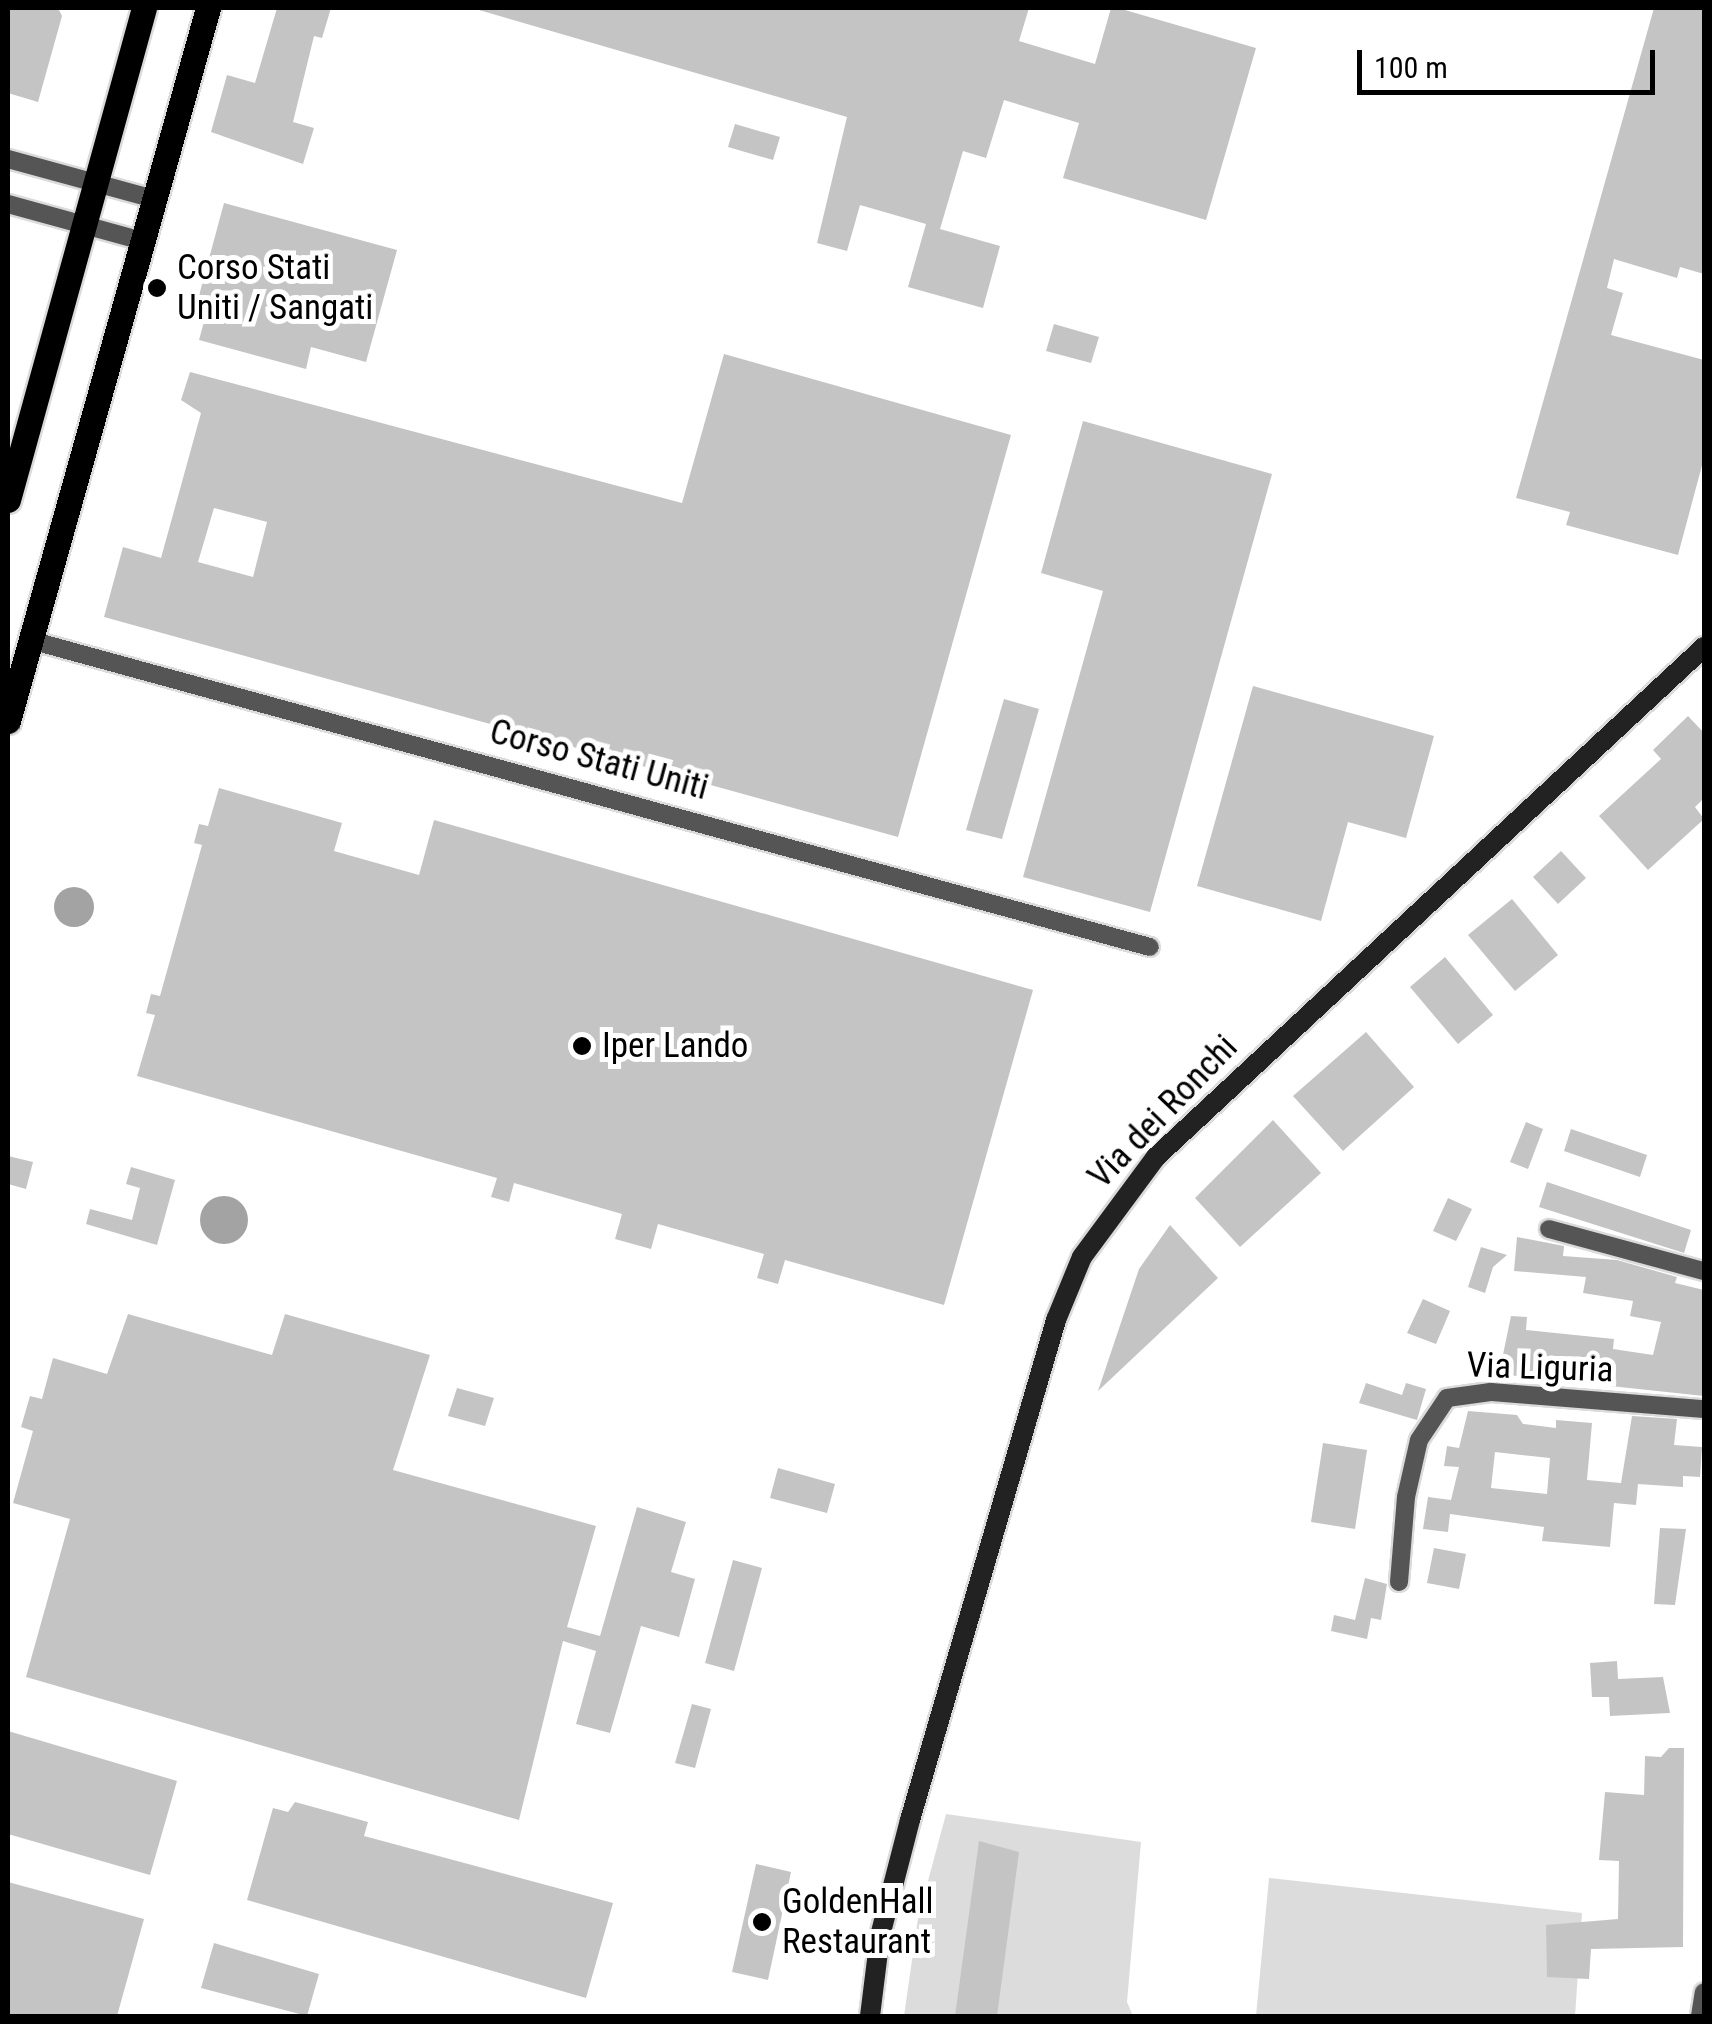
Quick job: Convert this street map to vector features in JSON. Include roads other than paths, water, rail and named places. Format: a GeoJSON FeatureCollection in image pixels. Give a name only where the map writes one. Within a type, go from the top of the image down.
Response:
{"type":"FeatureCollection","features":[{"type":"Feature","properties":{"kind":"main road"},"geometry":{"type":"LineString","coordinates":[[8,500],[144,8]]}},
{"type":"Feature","properties":{"kind":"main road"},"geometry":{"type":"LineString","coordinates":[[8,721],[208,8]]}},
{"type":"Feature","properties":{"kind":"street"},"geometry":{"type":"LineString","coordinates":[[8,159],[154,199]]}},
{"type":"Feature","properties":{"kind":"street"},"geometry":{"type":"LineString","coordinates":[[8,204],[142,241]]}},
{"type":"Feature","properties":{"kind":"street","name":"Corso Stati Uniti"},"geometry":{"type":"LineString","coordinates":[[30,640],[1150,946]]}},
{"type":"Feature","properties":{"kind":"street","name":"Via dei Ronchi"},"geometry":{"type":"LineString","coordinates":[[870,2016],[880,1936],[910,1820],[1056,1320],[1082,1257],[1156,1157],[1704,647]]}},
{"type":"Feature","properties":{"kind":"street"},"geometry":{"type":"LineString","coordinates":[[1549,1229],[1704,1271]]}},
{"type":"Feature","properties":{"kind":"street","name":"Via Liguria"},"geometry":{"type":"LineString","coordinates":[[1399,1582],[1406,1497],[1419,1440],[1447,1398],[1465,1390],[1704,1409]]}},
{"type":"Feature","properties":{"kind":"street"},"geometry":{"type":"LineString","coordinates":[[1700,2016],[1704,1992]]}},
{"type":"Feature","properties":{"kind":"place","name":"Corso Stati Uniti / Sangati"},"geometry":{"type":"Point","coordinates":[157,288]}},
{"type":"Feature","properties":{"kind":"place","name":"Iper Lando"},"geometry":{"type":"Point","coordinates":[582,1046]}},
{"type":"Feature","properties":{"kind":"place","name":"GoldenHall Restaurant"},"geometry":{"type":"Point","coordinates":[762,1922]}}]}
